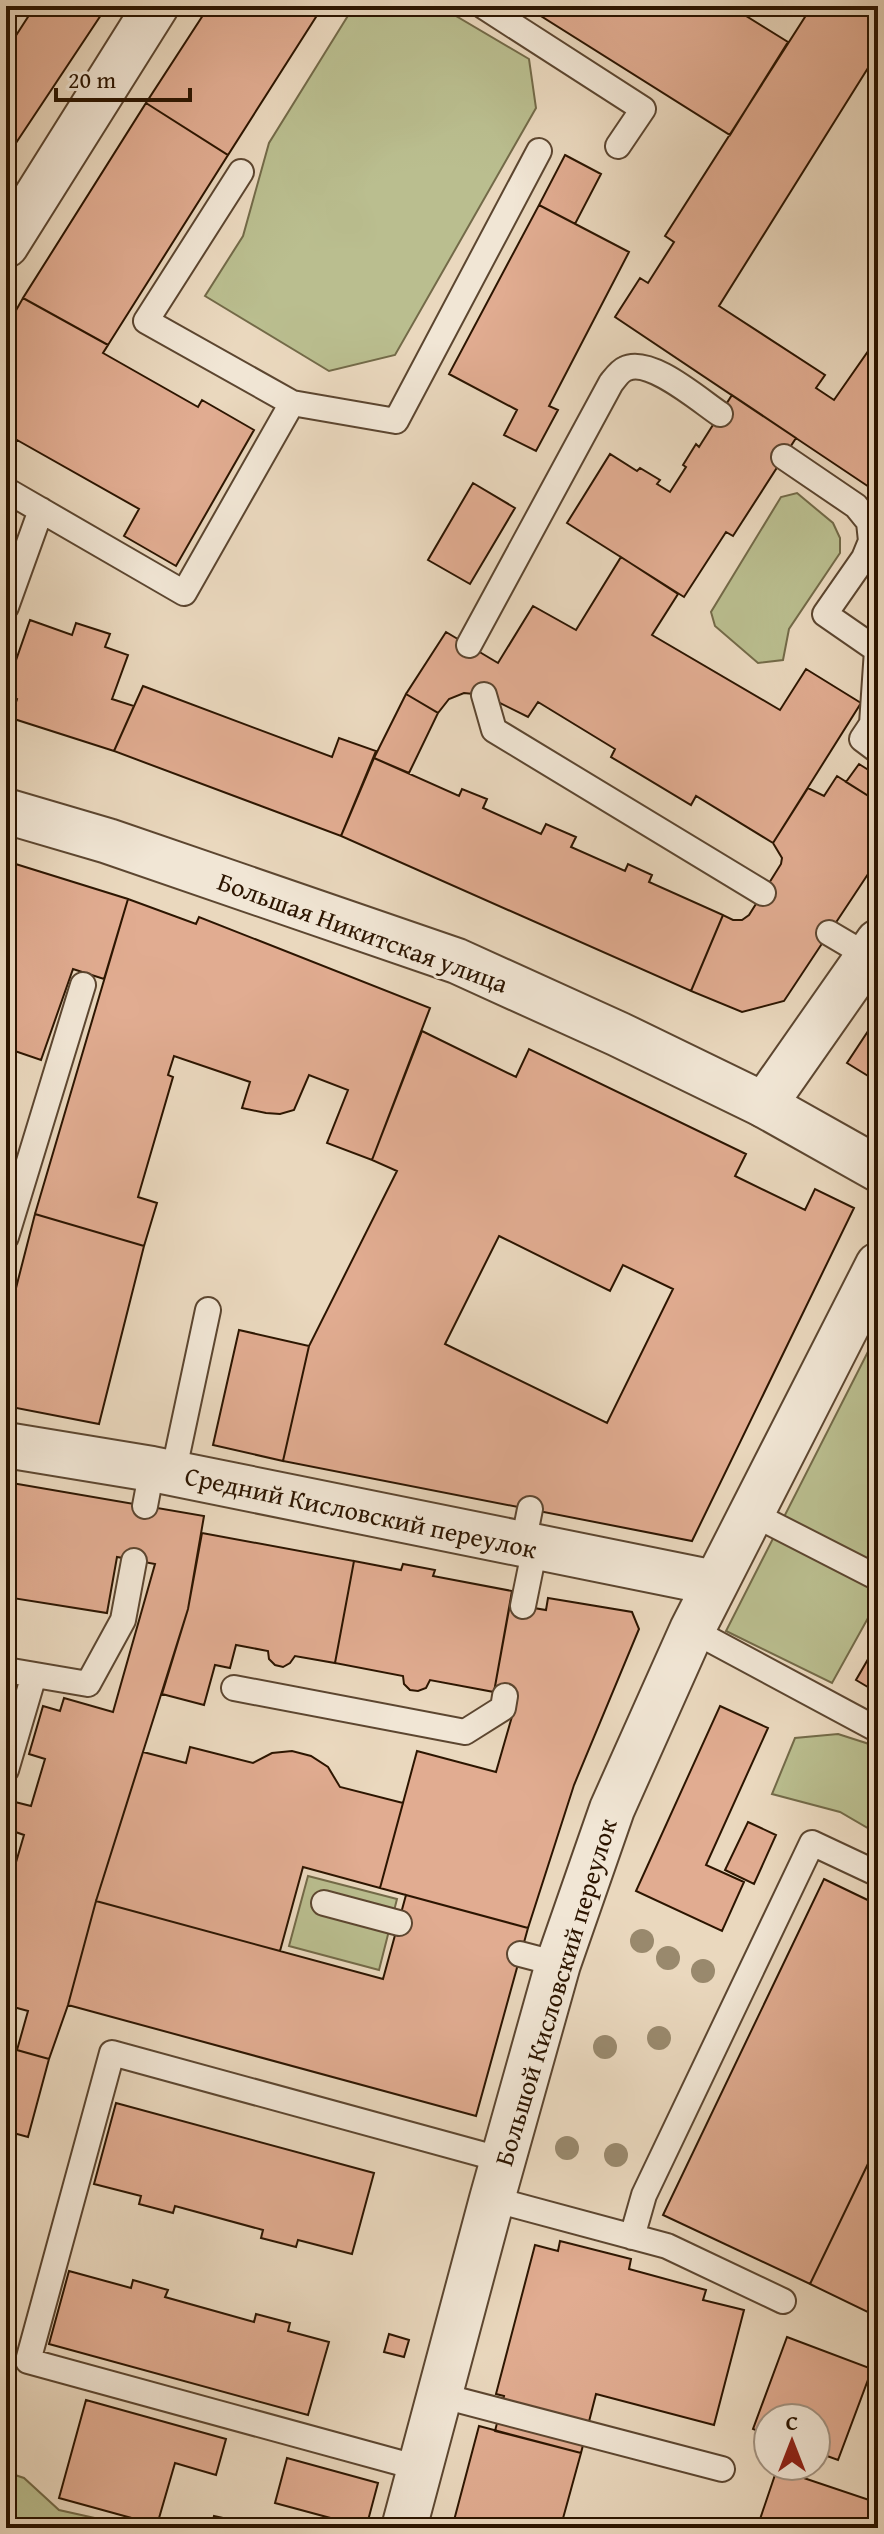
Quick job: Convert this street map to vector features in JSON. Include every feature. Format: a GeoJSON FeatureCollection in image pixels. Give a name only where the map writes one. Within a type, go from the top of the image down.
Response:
{"type":"FeatureCollection","features":[{"type":"Feature","properties":{"kind":"street"},"geometry":{"type":"LineString","coordinates":[[6,245],[156,6]]}},
{"type":"Feature","properties":{"kind":"street","name":"Большая Никитская улица"},"geometry":{"type":"LineString","coordinates":[[6,811],[123,846],[457,961],[764,1105],[878,1169]]}},
{"type":"Feature","properties":{"kind":"street"},"geometry":{"type":"LineString","coordinates":[[764,1105],[873,949]]}},
{"type":"Feature","properties":{"kind":"street","name":"Большой Кисловский переулок"},"geometry":{"type":"LineString","coordinates":[[404,2528],[497,2179],[539,1959],[612,1809],[692,1630],[878,1265]]}},
{"type":"Feature","properties":{"kind":"street","name":"Средний Кисловский переулок"},"geometry":{"type":"LineString","coordinates":[[6,1445],[156,1483],[529,1533],[715,1583]]}},
{"type":"Feature","properties":{"kind":"lane"},"geometry":{"type":"LineString","coordinates":[[483,6],[643,109],[618,146]]}},
{"type":"Feature","properties":{"kind":"lane"},"geometry":{"type":"LineString","coordinates":[[241,172],[146,321],[292,403],[396,421],[539,151]]}},
{"type":"Feature","properties":{"kind":"lane"},"geometry":{"type":"LineString","coordinates":[[469,645],[611,383],[623,369],[639,365],[655,371],[720,414]]}},
{"type":"Feature","properties":{"kind":"lane"},"geometry":{"type":"LineString","coordinates":[[6,490],[184,593],[292,403]]}},
{"type":"Feature","properties":{"kind":"lane"},"geometry":{"type":"LineString","coordinates":[[784,457],[856,506],[869,522],[871,541],[864,558],[825,614],[877,650],[872,724],[862,739],[878,751]]}},
{"type":"Feature","properties":{"kind":"lane"},"geometry":{"type":"LineString","coordinates":[[6,607],[41,510]]}},
{"type":"Feature","properties":{"kind":"lane"},"geometry":{"type":"LineString","coordinates":[[484,695],[494,730],[763,893]]}},
{"type":"Feature","properties":{"kind":"lane"},"geometry":{"type":"LineString","coordinates":[[829,933],[873,949]]}},
{"type":"Feature","properties":{"kind":"lane"},"geometry":{"type":"LineString","coordinates":[[6,1237],[83,985]]}},
{"type":"Feature","properties":{"kind":"lane"},"geometry":{"type":"LineString","coordinates":[[156,1483],[208,1310]]}},
{"type":"Feature","properties":{"kind":"lane"},"geometry":{"type":"LineString","coordinates":[[751,1513],[878,1578]]}},
{"type":"Feature","properties":{"kind":"lane"},"geometry":{"type":"LineString","coordinates":[[523,1606],[529,1533]]}},
{"type":"Feature","properties":{"kind":"lane"},"geometry":{"type":"LineString","coordinates":[[6,1670],[88,1684],[123,1620],[134,1561]]}},
{"type":"Feature","properties":{"kind":"lane"},"geometry":{"type":"LineString","coordinates":[[692,1630],[878,1730]]}},
{"type":"Feature","properties":{"kind":"lane"},"geometry":{"type":"LineString","coordinates":[[6,1770],[34,1675]]}},
{"type":"Feature","properties":{"kind":"lane"},"geometry":{"type":"LineString","coordinates":[[234,1688],[465,1732],[503,1708],[505,1696]]}},
{"type":"Feature","properties":{"kind":"lane"},"geometry":{"type":"LineString","coordinates":[[632,2237],[644,2195],[812,1843],[878,1874]]}},
{"type":"Feature","properties":{"kind":"lane"},"geometry":{"type":"LineString","coordinates":[[324,1903],[399,1923]]}},
{"type":"Feature","properties":{"kind":"lane"},"geometry":{"type":"LineString","coordinates":[[419,2468],[28,2361],[112,2053],[497,2179],[632,2237],[667,2246],[783,2301]]}},
{"type":"Feature","properties":{"kind":"lane"},"geometry":{"type":"LineString","coordinates":[[439,2395],[722,2469]]}},
{"type":"Feature","properties":{"kind":"green space"},"geometry":{"type":"Polygon","coordinates":[[[354,6],[439,6],[529,59],[536,108],[395,355],[329,371],[205,296],[243,236],[269,143],[354,6]]]}},
{"type":"Feature","properties":{"kind":"green space"},"geometry":{"type":"Polygon","coordinates":[[[797,493],[833,523],[840,538],[840,553],[789,629],[783,660],[758,663],[715,626],[711,612],[781,497],[797,493]]]}},
{"type":"Feature","properties":{"kind":"green space"},"geometry":{"type":"Polygon","coordinates":[[[878,1332],[878,1600],[832,1683],[726,1631],[878,1332]]]}},
{"type":"Feature","properties":{"kind":"green space"},"geometry":{"type":"Polygon","coordinates":[[[838,1734],[878,1750],[878,1834],[840,1812],[772,1794],[795,1738],[838,1734]]]}},
{"type":"Feature","properties":{"kind":"green space"},"geometry":{"type":"Polygon","coordinates":[[[308,1876],[397,1899],[379,1970],[289,1946],[308,1876]]]}},
{"type":"Feature","properties":{"kind":"green space"},"geometry":{"type":"Polygon","coordinates":[[[6,2472],[24,2478],[59,2510],[122,2524],[123,2528],[6,2528],[6,2472]]]}},
{"type":"Feature","properties":{"kind":"building"},"geometry":{"type":"Polygon","coordinates":[[[35,6],[107,6],[6,158],[6,51],[35,6]]]}},
{"type":"Feature","properties":{"kind":"building"},"geometry":{"type":"Polygon","coordinates":[[[209,6],[323,6],[228,155],[146,103],[209,6]]]}},
{"type":"Feature","properties":{"kind":"building"},"geometry":{"type":"Polygon","coordinates":[[[525,6],[730,6],[788,42],[730,135],[525,6]]]}},
{"type":"Feature","properties":{"kind":"building"},"geometry":{"type":"Polygon","coordinates":[[[812,6],[878,6],[878,52],[719,306],[825,375],[816,388],[834,400],[878,337],[878,493],[615,317],[640,278],[648,283],[674,242],[665,236],[812,6]]]}},
{"type":"Feature","properties":{"kind":"building"},"geometry":{"type":"Polygon","coordinates":[[[146,103],[228,155],[108,345],[23,298],[146,103]]]}},
{"type":"Feature","properties":{"kind":"building"},"geometry":{"type":"Polygon","coordinates":[[[565,155],[601,174],[575,224],[539,205],[565,155]]]}},
{"type":"Feature","properties":{"kind":"building"},"geometry":{"type":"Polygon","coordinates":[[[539,205],[629,252],[549,406],[558,410],[536,451],[504,435],[517,410],[449,374],[539,205]]]}},
{"type":"Feature","properties":{"kind":"building"},"geometry":{"type":"Polygon","coordinates":[[[23,298],[108,345],[103,353],[198,407],[202,400],[254,430],[176,566],[124,536],[139,509],[17,440],[6,459],[6,328],[23,298]]]}},
{"type":"Feature","properties":{"kind":"building"},"geometry":{"type":"Polygon","coordinates":[[[732,395],[796,438],[733,536],[726,532],[684,597],[567,523],[610,454],[637,471],[640,468],[660,480],[657,484],[670,492],[696,444],[699,447],[732,395]]]}},
{"type":"Feature","properties":{"kind":"building"},"geometry":{"type":"Polygon","coordinates":[[[473,483],[515,508],[470,584],[428,560],[473,483]]]}},
{"type":"Feature","properties":{"kind":"building"},"geometry":{"type":"Polygon","coordinates":[[[621,557],[678,594],[652,635],[780,710],[806,669],[861,703],[773,843],[696,796],[691,805],[611,757],[615,749],[538,702],[528,717],[484,695],[464,693],[449,699],[438,713],[406,694],[446,632],[498,663],[533,606],[576,630],[621,557]]]}},
{"type":"Feature","properties":{"kind":"building"},"geometry":{"type":"Polygon","coordinates":[[[30,620],[72,635],[76,623],[110,634],[105,647],[128,655],[112,699],[134,706],[114,751],[11,718],[17,699],[6,694],[6,689],[30,620]]]}},
{"type":"Feature","properties":{"kind":"building"},"geometry":{"type":"Polygon","coordinates":[[[143,686],[332,757],[339,738],[376,751],[341,836],[114,751],[143,686]]]}},
{"type":"Feature","properties":{"kind":"building"},"geometry":{"type":"Polygon","coordinates":[[[406,694],[438,713],[409,773],[374,758],[406,694]]]}},
{"type":"Feature","properties":{"kind":"building"},"geometry":{"type":"Polygon","coordinates":[[[374,758],[459,796],[462,789],[487,799],[483,808],[541,834],[546,824],[576,837],[571,847],[625,871],[628,864],[652,875],[649,882],[723,915],[691,991],[341,836],[374,758]]]}},
{"type":"Feature","properties":{"kind":"building"},"geometry":{"type":"Polygon","coordinates":[[[859,764],[878,776],[878,802],[846,782],[859,764]]]}},
{"type":"Feature","properties":{"kind":"building"},"geometry":{"type":"Polygon","coordinates":[[[837,776],[878,802],[878,859],[784,1001],[742,1012],[691,991],[723,915],[742,920],[749,915],[781,864],[782,858],[773,843],[808,788],[824,796],[837,776]]]}},
{"type":"Feature","properties":{"kind":"building"},"geometry":{"type":"Polygon","coordinates":[[[6,861],[128,899],[104,979],[73,969],[41,1060],[6,1048],[6,861]]]}},
{"type":"Feature","properties":{"kind":"building"},"geometry":{"type":"Polygon","coordinates":[[[128,899],[196,924],[199,917],[430,1008],[372,1160],[327,1143],[348,1090],[309,1075],[294,1110],[280,1114],[266,1113],[242,1108],[250,1082],[174,1056],[168,1075],[173,1077],[138,1197],[157,1203],[144,1246],[35,1214],[128,899]]]}},
{"type":"Feature","properties":{"kind":"building"},"geometry":{"type":"Polygon","coordinates":[[[878,1016],[878,1082],[847,1063],[878,1016]]]}},
{"type":"Feature","properties":{"kind":"building"},"geometry":{"type":"Polygon","coordinates":[[[422,1031],[516,1077],[529,1049],[746,1154],[735,1176],[805,1210],[815,1189],[854,1208],[692,1541],[283,1461],[309,1346],[397,1171],[372,1160],[422,1031]],[[499,1236],[445,1344],[607,1423],[673,1289],[623,1265],[610,1291],[499,1236]]]}},
{"type":"Feature","properties":{"kind":"building"},"geometry":{"type":"Polygon","coordinates":[[[35,1214],[144,1246],[99,1424],[6,1406],[6,1286],[16,1288],[35,1214]]]}},
{"type":"Feature","properties":{"kind":"building"},"geometry":{"type":"Polygon","coordinates":[[[239,1330],[309,1346],[283,1461],[213,1445],[239,1330]]]}},
{"type":"Feature","properties":{"kind":"building"},"geometry":{"type":"Polygon","coordinates":[[[6,1482],[204,1516],[188,1609],[49,2059],[17,2050],[28,2011],[6,2005],[6,1898],[9,1889],[6,1888],[6,1867],[14,1869],[24,1835],[7,1829],[15,1802],[31,1806],[45,1759],[29,1754],[43,1706],[60,1711],[64,1698],[113,1712],[155,1564],[117,1557],[107,1613],[6,1597],[6,1482]]]}},
{"type":"Feature","properties":{"kind":"building"},"geometry":{"type":"Polygon","coordinates":[[[202,1533],[354,1561],[335,1663],[295,1656],[283,1667],[269,1659],[268,1651],[236,1645],[230,1668],[215,1665],[204,1705],[162,1694],[188,1609],[202,1533]]]}},
{"type":"Feature","properties":{"kind":"building"},"geometry":{"type":"Polygon","coordinates":[[[354,1561],[401,1570],[403,1564],[435,1570],[433,1576],[512,1591],[494,1692],[430,1680],[426,1688],[410,1690],[404,1684],[403,1676],[335,1663],[354,1561]]]}},
{"type":"Feature","properties":{"kind":"building"},"geometry":{"type":"Polygon","coordinates":[[[548,1598],[632,1612],[639,1629],[574,1785],[528,1928],[380,1888],[417,1751],[496,1772],[517,1699],[494,1692],[510,1604],[546,1610],[548,1598]]]}},
{"type":"Feature","properties":{"kind":"building"},"geometry":{"type":"Polygon","coordinates":[[[878,1642],[878,1693],[856,1680],[878,1642]]]}},
{"type":"Feature","properties":{"kind":"building"},"geometry":{"type":"Polygon","coordinates":[[[720,1706],[768,1728],[706,1865],[744,1882],[722,1931],[636,1891],[720,1706]]]}},
{"type":"Feature","properties":{"kind":"building"},"geometry":{"type":"Polygon","coordinates":[[[190,1747],[253,1763],[272,1753],[292,1751],[311,1756],[328,1767],[340,1787],[403,1803],[380,1888],[303,1867],[280,1951],[96,1901],[143,1752],[186,1763],[190,1747]]]}},
{"type":"Feature","properties":{"kind":"building"},"geometry":{"type":"Polygon","coordinates":[[[748,1822],[776,1835],[754,1884],[725,1870],[748,1822]]]}},
{"type":"Feature","properties":{"kind":"building"},"geometry":{"type":"Polygon","coordinates":[[[824,1879],[878,1905],[878,2143],[810,2284],[663,2215],[824,1879]]]}},
{"type":"Feature","properties":{"kind":"building"},"geometry":{"type":"Polygon","coordinates":[[[406,1895],[528,1928],[476,2116],[68,2005],[96,1901],[383,1979],[406,1895]]]}},
{"type":"Feature","properties":{"kind":"building"},"geometry":{"type":"Polygon","coordinates":[[[6,2047],[49,2059],[28,2137],[6,2131],[6,2047]]]}},
{"type":"Feature","properties":{"kind":"building"},"geometry":{"type":"Polygon","coordinates":[[[116,2103],[374,2173],[352,2254],[298,2240],[296,2247],[261,2238],[263,2230],[175,2206],[173,2213],[139,2204],[141,2196],[94,2184],[116,2103]]]}},
{"type":"Feature","properties":{"kind":"building"},"geometry":{"type":"Polygon","coordinates":[[[878,2143],[878,2317],[810,2284],[878,2143]]]}},
{"type":"Feature","properties":{"kind":"building"},"geometry":{"type":"Polygon","coordinates":[[[560,2241],[631,2259],[629,2269],[706,2290],[703,2300],[744,2310],[714,2425],[596,2394],[581,2453],[495,2431],[504,2396],[496,2394],[535,2245],[558,2251],[560,2241]]]}},
{"type":"Feature","properties":{"kind":"building"},"geometry":{"type":"Polygon","coordinates":[[[69,2271],[131,2288],[133,2280],[168,2290],[165,2297],[254,2322],[256,2314],[290,2323],[288,2331],[329,2342],[308,2415],[49,2344],[69,2271]]]}},
{"type":"Feature","properties":{"kind":"building"},"geometry":{"type":"Polygon","coordinates":[[[389,2334],[409,2340],[404,2357],[384,2352],[389,2334]]]}},
{"type":"Feature","properties":{"kind":"building"},"geometry":{"type":"Polygon","coordinates":[[[787,2337],[872,2369],[838,2460],[832,2458],[832,2402],[763,2402],[787,2337]]]}},
{"type":"Feature","properties":{"kind":"building"},"geometry":{"type":"Polygon","coordinates":[[[86,2400],[226,2439],[216,2475],[175,2463],[157,2525],[59,2498],[86,2400]]]}},
{"type":"Feature","properties":{"kind":"building"},"geometry":{"type":"Polygon","coordinates":[[[479,2426],[581,2453],[562,2522],[584,2528],[452,2528],[479,2426]]]}},
{"type":"Feature","properties":{"kind":"building"},"geometry":{"type":"Polygon","coordinates":[[[287,2458],[378,2483],[366,2528],[336,2528],[338,2520],[275,2503],[287,2458]]]}},
{"type":"Feature","properties":{"kind":"building"},"geometry":{"type":"Polygon","coordinates":[[[773,2482],[816,2482],[872,2501],[878,2483],[878,2528],[757,2528],[773,2482]]]}},
{"type":"Feature","properties":{"kind":"building"},"geometry":{"type":"Polygon","coordinates":[[[214,2516],[250,2524],[249,2528],[211,2528],[214,2516]]]}}]}
